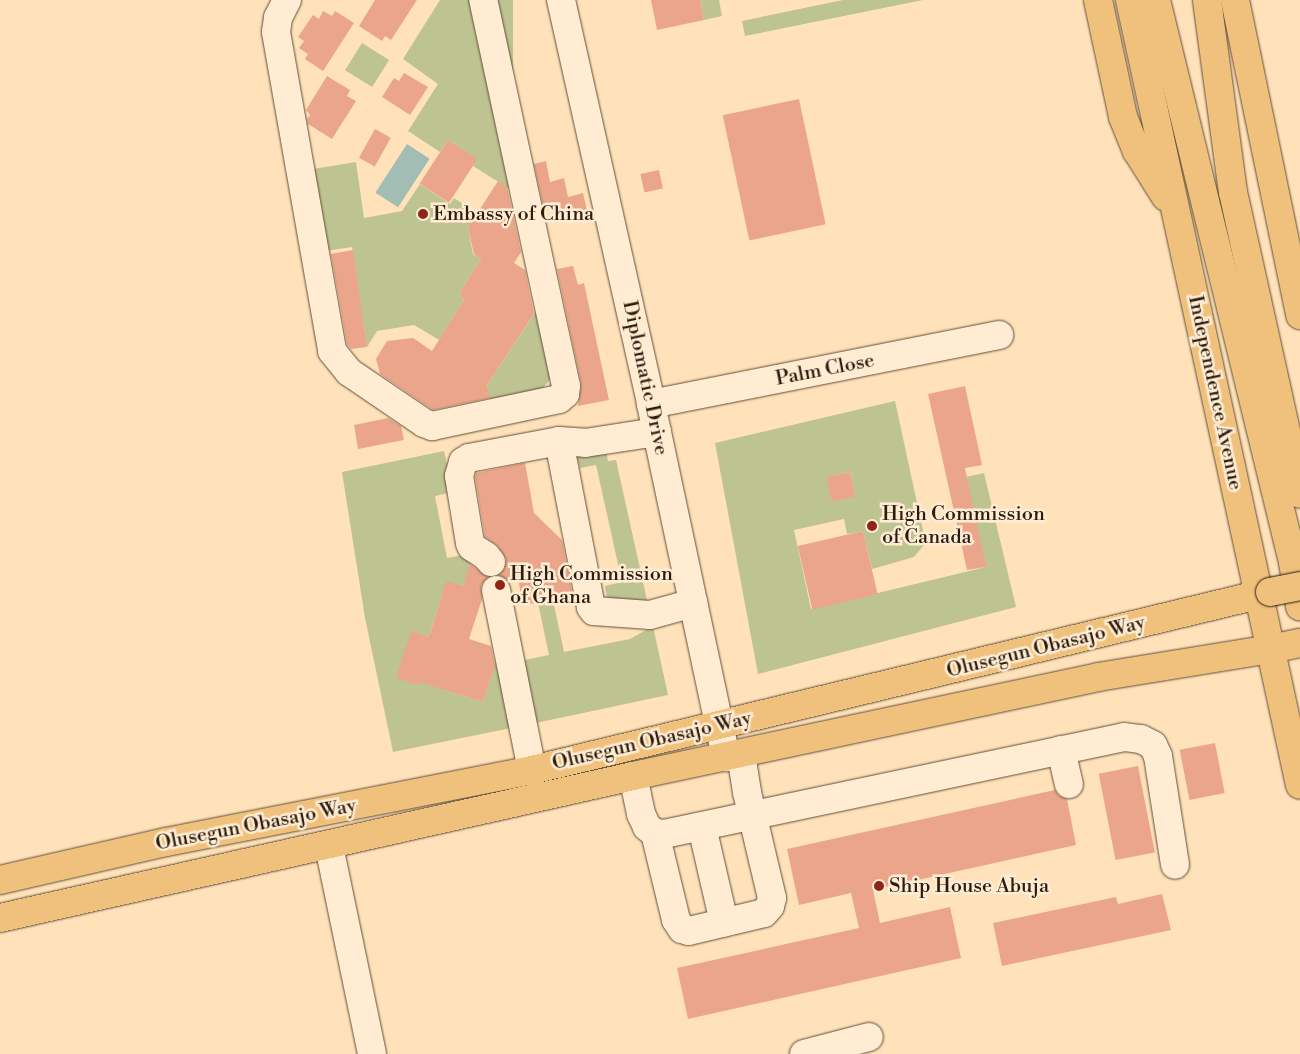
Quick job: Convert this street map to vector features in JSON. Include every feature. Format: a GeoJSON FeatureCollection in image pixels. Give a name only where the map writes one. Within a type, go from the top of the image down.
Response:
{"type":"FeatureCollection","features":[{"type":"Feature","properties":{"kind":"main road"},"geometry":{"type":"LineString","coordinates":[[1098,0],[1123,117],[1138,151],[1177,216]]}},
{"type":"Feature","properties":{"kind":"main road","name":"Independence Avenue"},"geometry":{"type":"LineString","coordinates":[[1130,0],[1177,216],[1264,594],[1283,647],[1300,785]]}},
{"type":"Feature","properties":{"kind":"main road","name":"Independence Avenue"},"geometry":{"type":"LineString","coordinates":[[1156,0],[1290,552],[1300,606]]}},
{"type":"Feature","properties":{"kind":"main road"},"geometry":{"type":"LineString","coordinates":[[1207,0],[1233,192],[1300,494]]}},
{"type":"Feature","properties":{"kind":"main road"},"geometry":{"type":"LineString","coordinates":[[1236,0],[1300,315]]}},
{"type":"Feature","properties":{"kind":"main road","name":"Olusegun Obasajo Way"},"geometry":{"type":"LineString","coordinates":[[0,880],[166,842],[532,770],[1300,586]]}},
{"type":"Feature","properties":{"kind":"main road"},"geometry":{"type":"LineString","coordinates":[[1089,637],[1098,677]]}},
{"type":"Feature","properties":{"kind":"main road","name":"Olusegun Obasajo Way"},"geometry":{"type":"LineString","coordinates":[[0,918],[329,846],[633,776],[1098,677],[1283,647]]}},
{"type":"Feature","properties":{"kind":"main road"},"geometry":{"type":"LineString","coordinates":[[458,785],[461,816]]}},
{"type":"Feature","properties":{"kind":"street"},"geometry":{"type":"LineString","coordinates":[[287,0],[278,18],[276,32],[332,352],[350,372],[424,423],[432,426],[559,399],[565,394],[566,386],[483,0]]}},
{"type":"Feature","properties":{"kind":"street","name":"Diplomatic Drive"},"geometry":{"type":"LineString","coordinates":[[561,0],[652,404],[720,725],[734,756],[754,815],[772,898],[770,906],[764,913],[724,922]]}},
{"type":"Feature","properties":{"kind":"street","name":"Palm Close"},"geometry":{"type":"LineString","coordinates":[[652,404],[999,335]]}},
{"type":"Feature","properties":{"kind":"street"},"geometry":{"type":"LineString","coordinates":[[491,562],[470,543],[459,476],[463,462],[469,458],[559,441],[586,443],[658,432]]}},
{"type":"Feature","properties":{"kind":"street"},"geometry":{"type":"LineString","coordinates":[[559,441],[591,607],[594,611],[650,615],[693,603]]}},
{"type":"Feature","properties":{"kind":"street"},"geometry":{"type":"LineString","coordinates":[[496,590],[532,770]]}},
{"type":"Feature","properties":{"kind":"street"},"geometry":{"type":"LineString","coordinates":[[633,776],[641,814],[647,827],[656,833],[664,834],[1124,737],[1141,739],[1153,745],[1158,756],[1175,864]]}},
{"type":"Feature","properties":{"kind":"street"},"geometry":{"type":"LineString","coordinates":[[1061,750],[1069,784]]}},
{"type":"Feature","properties":{"kind":"street"},"geometry":{"type":"LineString","coordinates":[[656,833],[676,920],[682,929],[689,931],[724,922],[702,826]]}},
{"type":"Feature","properties":{"kind":"street"},"geometry":{"type":"LineString","coordinates":[[329,846],[372,1054]]}},
{"type":"Feature","properties":{"kind":"street"},"geometry":{"type":"LineString","coordinates":[[804,1054],[869,1038]]}},
{"type":"Feature","properties":{"kind":"green space"},"geometry":{"type":"Polygon","coordinates":[[[440,0],[476,0],[515,192],[473,166],[477,159],[448,140],[440,152],[408,131],[438,84],[403,59],[440,0]]]}},
{"type":"Feature","properties":{"kind":"green space"},"geometry":{"type":"Polygon","coordinates":[[[489,0],[513,0],[513,170],[489,170],[489,0]]]}},
{"type":"Feature","properties":{"kind":"green space"},"geometry":{"type":"Polygon","coordinates":[[[700,0],[719,0],[722,16],[704,20],[700,0]]]}},
{"type":"Feature","properties":{"kind":"green space"},"geometry":{"type":"Polygon","coordinates":[[[843,0],[923,0],[745,36],[742,21],[843,0]]]}},
{"type":"Feature","properties":{"kind":"green space"},"geometry":{"type":"Polygon","coordinates":[[[362,43],[389,60],[372,87],[345,70],[362,43]]]}},
{"type":"Feature","properties":{"kind":"green space"},"geometry":{"type":"Polygon","coordinates":[[[356,162],[364,218],[402,211],[420,184],[450,204],[454,198],[478,213],[468,228],[473,254],[481,259],[462,289],[460,295],[464,300],[439,340],[414,325],[377,331],[367,347],[352,247],[325,251],[313,169],[356,162]]]}},
{"type":"Feature","properties":{"kind":"green space"},"geometry":{"type":"Polygon","coordinates":[[[539,307],[553,376],[537,395],[491,405],[487,385],[539,307]]]}},
{"type":"Feature","properties":{"kind":"green space"},"geometry":{"type":"Polygon","coordinates":[[[895,401],[924,535],[924,545],[914,557],[872,569],[863,531],[847,534],[844,519],[794,530],[811,609],[986,567],[948,481],[984,473],[1016,607],[758,674],[715,443],[895,401]],[[850,472],[827,477],[832,501],[855,496],[850,472]]]}},
{"type":"Feature","properties":{"kind":"green space"},"geometry":{"type":"Polygon","coordinates":[[[606,450],[608,461],[616,460],[647,600],[630,605],[608,604],[605,586],[622,582],[596,465],[580,468],[577,456],[606,450]]]}},
{"type":"Feature","properties":{"kind":"green space"},"geometry":{"type":"Polygon","coordinates":[[[444,451],[453,492],[435,496],[447,558],[464,555],[471,562],[463,586],[446,582],[430,633],[460,643],[445,690],[483,702],[500,648],[516,727],[393,752],[365,618],[342,472],[444,451]],[[411,632],[397,678],[433,638],[411,632]]]}},
{"type":"Feature","properties":{"kind":"green space"},"geometry":{"type":"Polygon","coordinates":[[[553,600],[564,652],[630,639],[653,626],[668,695],[531,724],[520,661],[549,655],[538,603],[553,600]]]}},
{"type":"Feature","properties":{"kind":"water"},"geometry":{"type":"Polygon","coordinates":[[[407,144],[430,159],[398,207],[375,193],[407,144]]]}},
{"type":"Feature","properties":{"kind":"building"},"geometry":{"type":"Polygon","coordinates":[[[375,0],[417,0],[391,40],[385,36],[382,41],[359,26],[375,0]]]}},
{"type":"Feature","properties":{"kind":"building"},"geometry":{"type":"Polygon","coordinates":[[[651,0],[700,0],[704,20],[657,30],[651,0]]]}},
{"type":"Feature","properties":{"kind":"building"},"geometry":{"type":"Polygon","coordinates":[[[323,11],[332,16],[335,11],[354,23],[323,71],[305,59],[308,54],[299,48],[304,41],[298,37],[313,15],[319,19],[323,11]]]}},
{"type":"Feature","properties":{"kind":"building"},"geometry":{"type":"Polygon","coordinates":[[[404,73],[428,87],[410,115],[382,97],[394,78],[399,81],[404,73]]]}},
{"type":"Feature","properties":{"kind":"building"},"geometry":{"type":"Polygon","coordinates":[[[327,76],[350,90],[347,96],[356,101],[332,139],[308,124],[307,119],[310,115],[306,110],[327,76]]]}},
{"type":"Feature","properties":{"kind":"building"},"geometry":{"type":"Polygon","coordinates":[[[799,99],[826,224],[749,240],[723,115],[799,99]]]}},
{"type":"Feature","properties":{"kind":"building"},"geometry":{"type":"Polygon","coordinates":[[[375,129],[391,138],[375,167],[359,158],[375,129]]]}},
{"type":"Feature","properties":{"kind":"building"},"geometry":{"type":"Polygon","coordinates":[[[448,140],[477,159],[449,203],[420,184],[448,140]]]}},
{"type":"Feature","properties":{"kind":"building"},"geometry":{"type":"Polygon","coordinates":[[[546,161],[550,182],[564,178],[568,197],[583,193],[588,215],[559,222],[555,203],[543,205],[534,164],[546,161]]]}},
{"type":"Feature","properties":{"kind":"building"},"geometry":{"type":"Polygon","coordinates":[[[659,170],[663,189],[644,193],[640,174],[659,170]]]}},
{"type":"Feature","properties":{"kind":"building"},"geometry":{"type":"Polygon","coordinates":[[[498,181],[507,187],[521,252],[514,263],[525,270],[534,314],[487,385],[490,398],[433,410],[380,374],[376,359],[387,341],[413,338],[432,351],[464,300],[460,295],[462,289],[481,259],[474,254],[468,228],[498,181]]]}},
{"type":"Feature","properties":{"kind":"building"},"geometry":{"type":"Polygon","coordinates":[[[353,250],[367,347],[351,349],[347,344],[331,254],[353,250]]]}},
{"type":"Feature","properties":{"kind":"building"},"geometry":{"type":"Polygon","coordinates":[[[573,266],[578,285],[584,283],[609,400],[578,406],[581,383],[557,269],[573,266]]]}},
{"type":"Feature","properties":{"kind":"building"},"geometry":{"type":"Polygon","coordinates":[[[965,386],[982,465],[965,468],[986,567],[967,570],[928,394],[965,386]]]}},
{"type":"Feature","properties":{"kind":"building"},"geometry":{"type":"Polygon","coordinates":[[[388,418],[401,426],[404,440],[358,449],[354,425],[388,418]]]}},
{"type":"Feature","properties":{"kind":"building"},"geometry":{"type":"Polygon","coordinates":[[[525,463],[534,513],[562,540],[573,597],[523,605],[517,573],[508,580],[499,575],[505,568],[506,559],[498,546],[485,537],[475,477],[476,473],[525,463]]]}},
{"type":"Feature","properties":{"kind":"building"},"geometry":{"type":"Polygon","coordinates":[[[850,472],[855,496],[832,501],[827,477],[850,472]]]}},
{"type":"Feature","properties":{"kind":"building"},"geometry":{"type":"Polygon","coordinates":[[[863,531],[878,594],[812,609],[798,546],[863,531]]]}},
{"type":"Feature","properties":{"kind":"building"},"geometry":{"type":"Polygon","coordinates":[[[470,564],[488,577],[481,585],[482,599],[469,639],[491,646],[495,665],[483,702],[419,682],[418,685],[396,678],[411,631],[429,637],[446,581],[463,586],[470,564]]]}},
{"type":"Feature","properties":{"kind":"building"},"geometry":{"type":"Polygon","coordinates":[[[1215,743],[1225,793],[1189,800],[1180,750],[1215,743]]]}},
{"type":"Feature","properties":{"kind":"building"},"geometry":{"type":"Polygon","coordinates":[[[1138,766],[1155,852],[1116,860],[1099,774],[1138,766]]]}},
{"type":"Feature","properties":{"kind":"building"},"geometry":{"type":"Polygon","coordinates":[[[1055,790],[1058,795],[1067,799],[1076,845],[873,890],[880,923],[950,907],[961,958],[688,1019],[677,968],[859,928],[851,893],[799,905],[787,849],[1055,790]]]}},
{"type":"Feature","properties":{"kind":"building"},"geometry":{"type":"Polygon","coordinates":[[[1162,894],[1171,930],[1002,966],[993,923],[1116,897],[1118,904],[1162,894]]]}},
{"type":"Feature","properties":{"kind":"place","name":"Embassy of China"},"geometry":{"type":"Point","coordinates":[423,214]}},
{"type":"Feature","properties":{"kind":"place","name":"High Commission of Canada"},"geometry":{"type":"Point","coordinates":[872,526]}},
{"type":"Feature","properties":{"kind":"place","name":"High Commission of Ghana"},"geometry":{"type":"Point","coordinates":[500,585]}},
{"type":"Feature","properties":{"kind":"place","name":"Ship House Abuja"},"geometry":{"type":"Point","coordinates":[879,886]}}]}
